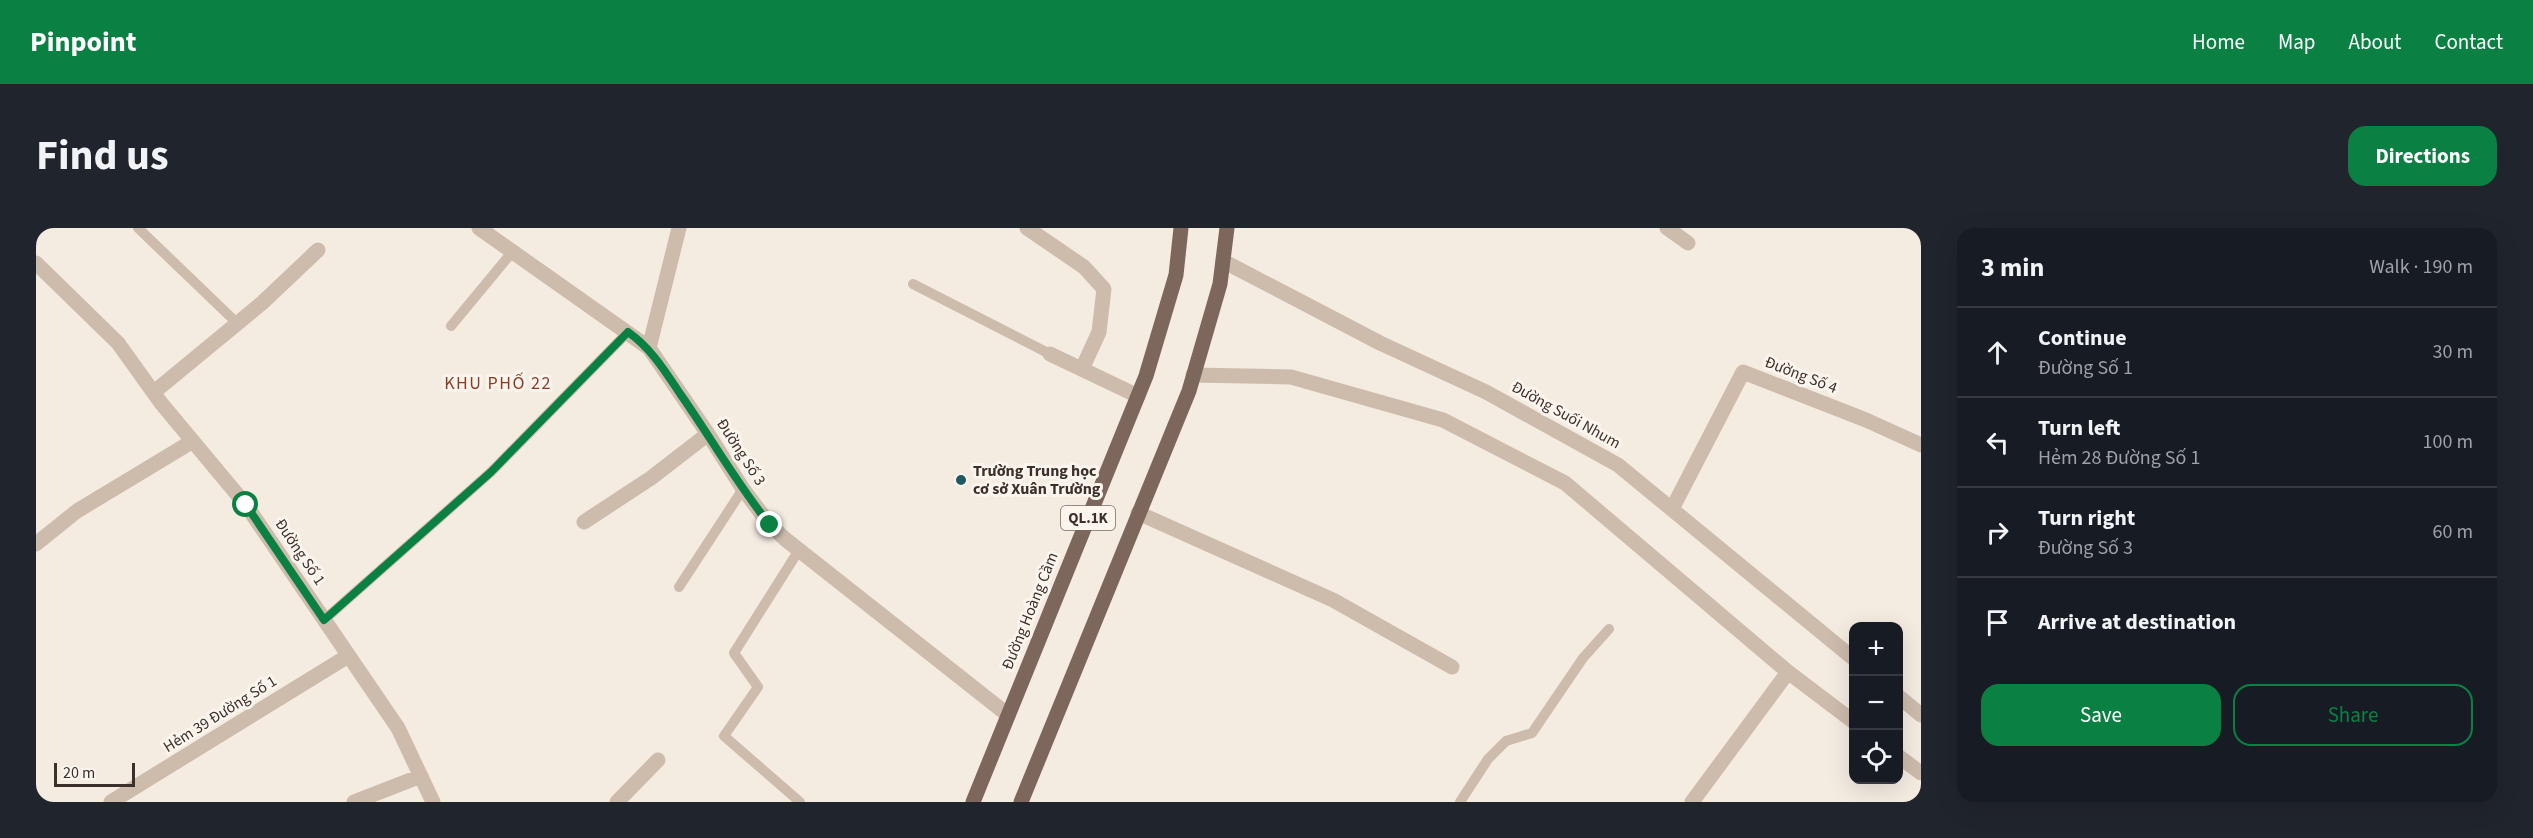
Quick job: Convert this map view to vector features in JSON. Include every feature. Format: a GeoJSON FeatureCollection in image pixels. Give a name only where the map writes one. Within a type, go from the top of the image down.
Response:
{"type":"FeatureCollection","features":[{"type":"Feature","properties":{"kind":"main road","name":"Đường Hoàng Cầm"},"geometry":{"type":"LineString","coordinates":[[973,802],[1146,376],[1176,275],[1181,228]]}},
{"type":"Feature","properties":{"kind":"main road","name":"QL.1K"},"geometry":{"type":"LineString","coordinates":[[1021,802],[1193,375],[1220,284],[1227,228]]}},
{"type":"Feature","properties":{"kind":"street","name":"Đường Số 3"},"geometry":{"type":"LineString","coordinates":[[479,228],[649,348],[743,489],[770,525],[1008,714]]}},
{"type":"Feature","properties":{"kind":"street"},"geometry":{"type":"LineString","coordinates":[[649,348],[679,228]]}},
{"type":"Feature","properties":{"kind":"street"},"geometry":{"type":"LineString","coordinates":[[1027,228],[1084,267],[1104,289],[1099,332],[1082,369]]}},
{"type":"Feature","properties":{"kind":"street"},"geometry":{"type":"LineString","coordinates":[[1667,228],[1688,243]]}},
{"type":"Feature","properties":{"kind":"street"},"geometry":{"type":"LineString","coordinates":[[154,393],[238,324],[318,250]]}},
{"type":"Feature","properties":{"kind":"street","name":"Đường Suối Nhum"},"geometry":{"type":"LineString","coordinates":[[1223,261],[1380,343],[1496,397],[1618,465],[1849,655]]}},
{"type":"Feature","properties":{"kind":"street","name":"Đường Số 1"},"geometry":{"type":"LineString","coordinates":[[36,263],[118,343],[154,393],[246,505],[398,728],[433,802]]}},
{"type":"Feature","properties":{"kind":"street"},"geometry":{"type":"LineString","coordinates":[[1050,354],[1138,396]]}},
{"type":"Feature","properties":{"kind":"street","name":"Đường Số 4"},"geometry":{"type":"LineString","coordinates":[[1672,509],[1743,372],[1866,420],[1921,445]]}},
{"type":"Feature","properties":{"kind":"street"},"geometry":{"type":"LineString","coordinates":[[1193,375],[1291,377],[1443,420],[1565,483],[1788,672],[1849,718]]}},
{"type":"Feature","properties":{"kind":"street"},"geometry":{"type":"LineString","coordinates":[[584,522],[651,478],[708,434]]}},
{"type":"Feature","properties":{"kind":"street"},"geometry":{"type":"LineString","coordinates":[[36,544],[77,511],[193,441]]}},
{"type":"Feature","properties":{"kind":"street"},"geometry":{"type":"LineString","coordinates":[[1138,513],[1333,600],[1452,667]]}},
{"type":"Feature","properties":{"kind":"street","name":"Hẻm 39 Đường Số 1"},"geometry":{"type":"LineString","coordinates":[[111,802],[348,656]]}},
{"type":"Feature","properties":{"kind":"street"},"geometry":{"type":"LineString","coordinates":[[1692,802],[1788,672]]}},
{"type":"Feature","properties":{"kind":"street"},"geometry":{"type":"LineString","coordinates":[[1903,699],[1921,715]]}},
{"type":"Feature","properties":{"kind":"street"},"geometry":{"type":"LineString","coordinates":[[1903,759],[1921,773]]}},
{"type":"Feature","properties":{"kind":"street"},"geometry":{"type":"LineString","coordinates":[[617,802],[658,760]]}},
{"type":"Feature","properties":{"kind":"street"},"geometry":{"type":"LineString","coordinates":[[354,802],[421,776]]}},
{"type":"Feature","properties":{"kind":"lane"},"geometry":{"type":"LineString","coordinates":[[138,228],[238,324]]}},
{"type":"Feature","properties":{"kind":"lane"},"geometry":{"type":"LineString","coordinates":[[451,326],[513,251]]}},
{"type":"Feature","properties":{"kind":"lane"},"geometry":{"type":"LineString","coordinates":[[913,284],[1050,354]]}},
{"type":"Feature","properties":{"kind":"lane"},"geometry":{"type":"LineString","coordinates":[[324,620],[491,472],[628,332]]}},
{"type":"Feature","properties":{"kind":"lane"},"geometry":{"type":"LineString","coordinates":[[679,587],[743,489]]}},
{"type":"Feature","properties":{"kind":"lane"},"geometry":{"type":"LineString","coordinates":[[800,550],[734,653],[758,687],[724,736],[800,802]]}},
{"type":"Feature","properties":{"kind":"lane"},"geometry":{"type":"LineString","coordinates":[[1460,802],[1488,759],[1506,741],[1532,733],[1583,658],[1609,629]]}},
{"type":"Feature","properties":{"kind":"place","name":"Trường Trung học cơ sở Xuân Trường"},"geometry":{"type":"Point","coordinates":[961,480]}},
{"type":"Feature","properties":{"kind":"district","name":"KHU PHỐ 22"},"geometry":{"type":"Point","coordinates":[498,383]}},
{"type":"Feature","properties":{"kind":"route"},"geometry":{"type":"LineString","coordinates":[[246,505],[324,620],[491,472],[628,332],[649,348],[743,489],[770,525]]}}]}
